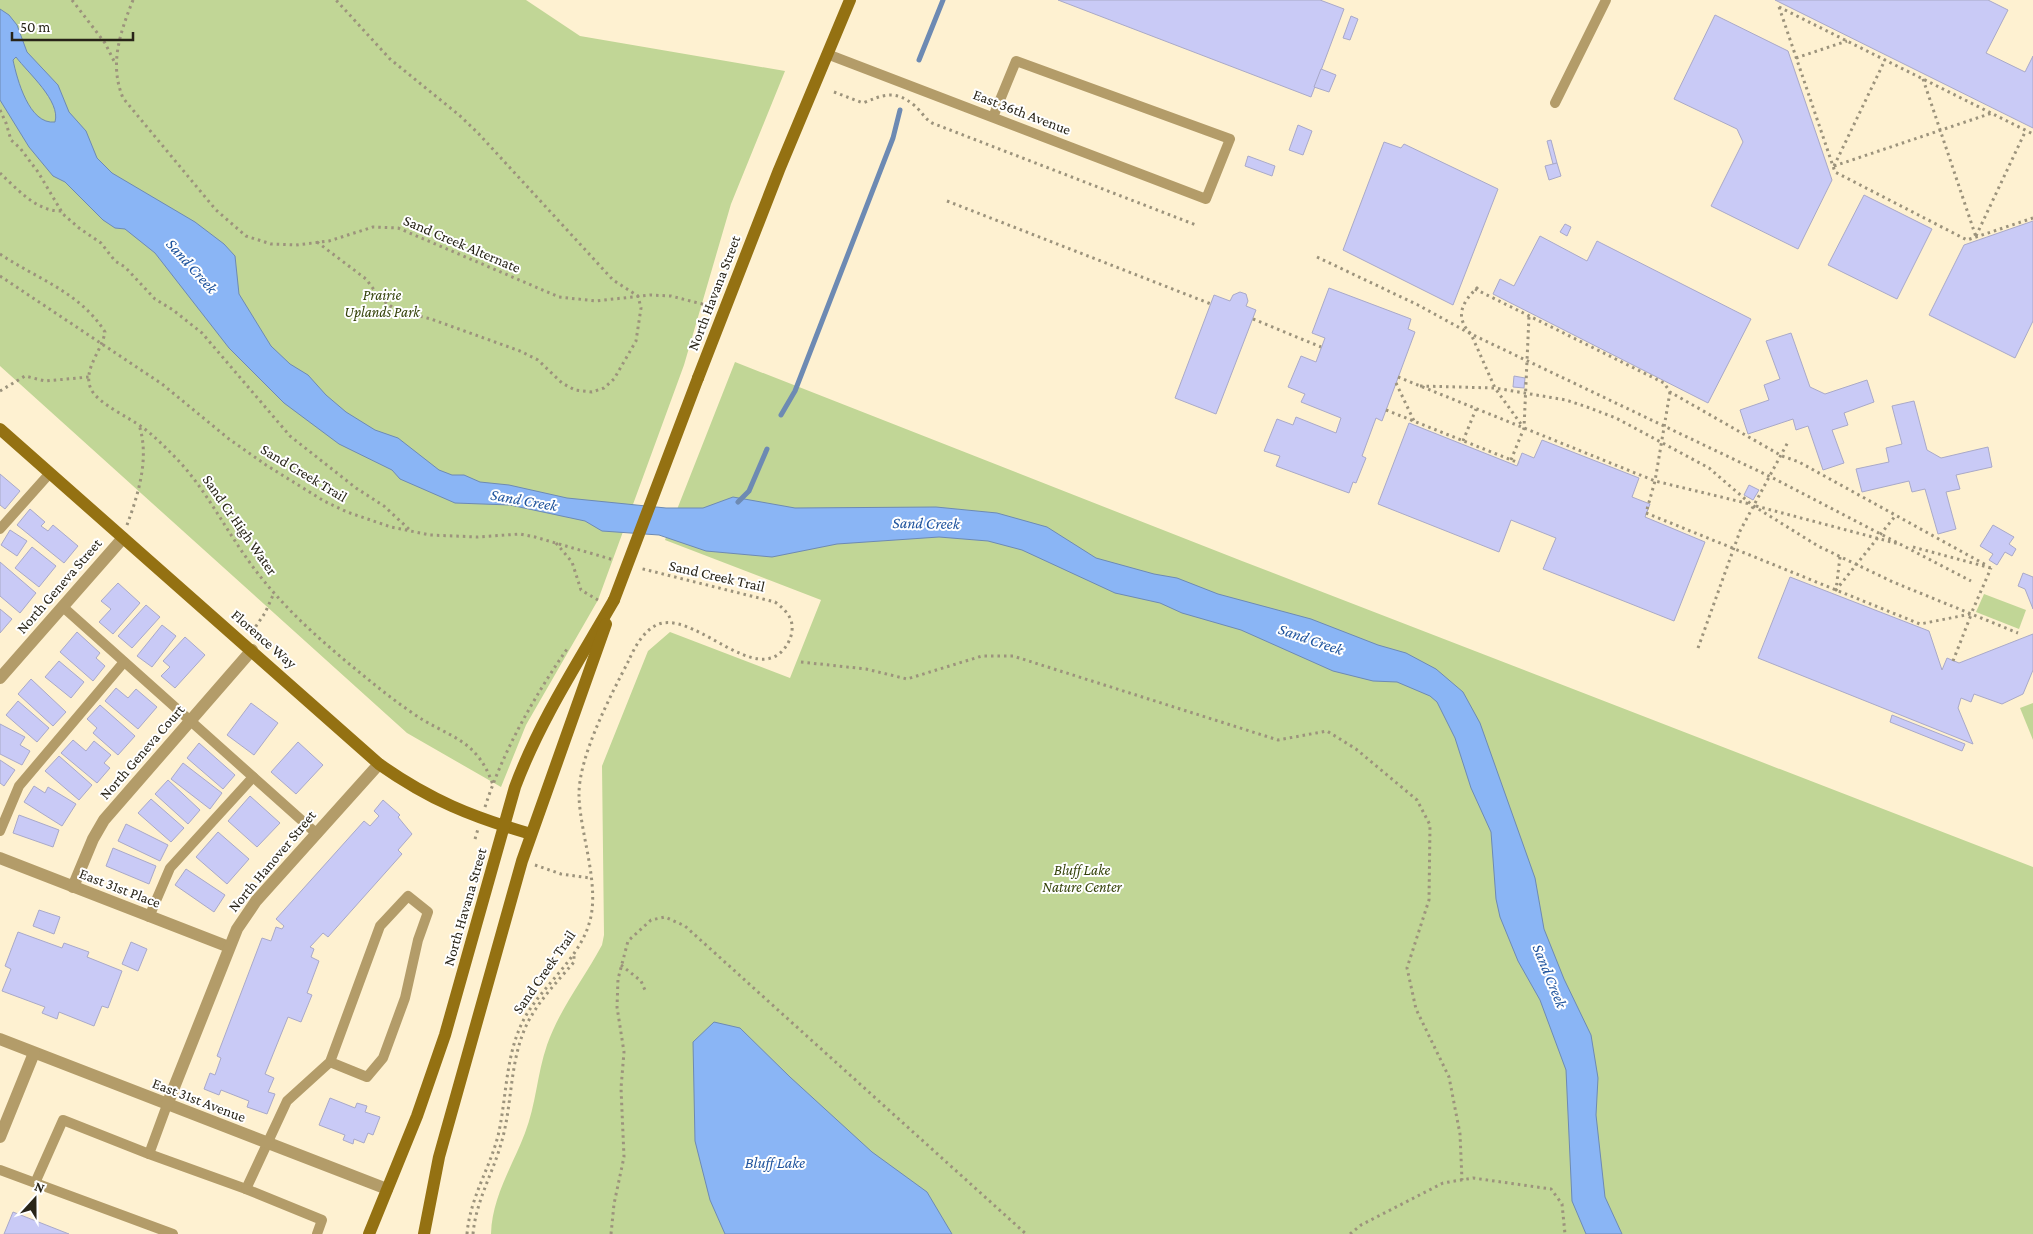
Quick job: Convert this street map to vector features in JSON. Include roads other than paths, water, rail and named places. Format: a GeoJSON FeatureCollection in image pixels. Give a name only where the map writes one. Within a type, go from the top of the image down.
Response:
{"type":"FeatureCollection","features":[{"type":"Feature","properties":{"kind":"main road","name":"North Havana Street"},"geometry":{"type":"LineString","coordinates":[[424,1234],[439,1157],[531,834],[614,600],[698,378],[850,0]]}},
{"type":"Feature","properties":{"kind":"main road","name":"Florence Way"},"geometry":{"type":"LineString","coordinates":[[0,429],[380,764],[436,800],[531,834]]}},
{"type":"Feature","properties":{"kind":"main road","name":"North Havana Street"},"geometry":{"type":"LineString","coordinates":[[369,1234],[417,1116],[445,1034],[515,787],[534,742],[614,600]]}},
{"type":"Feature","properties":{"kind":"street","name":"North Geneva Street"},"geometry":{"type":"LineString","coordinates":[[0,678],[123,538]]}},
{"type":"Feature","properties":{"kind":"street","name":"North Geneva Court"},"geometry":{"type":"LineString","coordinates":[[74,887],[93,839],[104,820],[252,650]]}},
{"type":"Feature","properties":{"kind":"street","name":"North Hanover Street"},"geometry":{"type":"LineString","coordinates":[[168,1105],[237,929],[256,901],[380,764]]}},
{"type":"Feature","properties":{"kind":"street","name":"East 31st Place"},"geometry":{"type":"LineString","coordinates":[[0,858],[229,947]]}},
{"type":"Feature","properties":{"kind":"street","name":"East 31st Avenue"},"geometry":{"type":"LineString","coordinates":[[0,1039],[387,1189]]}},
{"type":"Feature","properties":{"kind":"street"},"geometry":{"type":"LineString","coordinates":[[0,1138],[34,1053]]}},
{"type":"Feature","properties":{"kind":"lane"},"geometry":{"type":"LineString","coordinates":[[1555,103],[1606,0]]}},
{"type":"Feature","properties":{"kind":"lane","name":"East 36th Avenue"},"geometry":{"type":"LineString","coordinates":[[827,54],[1206,199],[1230,139],[1016,61],[992,117]]}},
{"type":"Feature","properties":{"kind":"lane"},"geometry":{"type":"LineString","coordinates":[[0,529],[50,473]]}},
{"type":"Feature","properties":{"kind":"lane"},"geometry":{"type":"LineString","coordinates":[[63,606],[317,834]]}},
{"type":"Feature","properties":{"kind":"lane"},"geometry":{"type":"LineString","coordinates":[[0,832],[19,786],[124,662]]}},
{"type":"Feature","properties":{"kind":"lane"},"geometry":{"type":"LineString","coordinates":[[149,916],[170,868],[253,777]]}},
{"type":"Feature","properties":{"kind":"lane"},"geometry":{"type":"LineString","coordinates":[[246,1189],[287,1100],[330,1062],[380,926],[408,896],[428,912],[418,940],[405,998],[383,1058],[367,1077],[330,1062]]}},
{"type":"Feature","properties":{"kind":"lane"},"geometry":{"type":"LineString","coordinates":[[149,1154],[168,1105]]}},
{"type":"Feature","properties":{"kind":"lane"},"geometry":{"type":"LineString","coordinates":[[35,1183],[63,1120],[246,1189],[322,1220],[316,1234]]}},
{"type":"Feature","properties":{"kind":"lane"},"geometry":{"type":"LineString","coordinates":[[0,1170],[172,1234]]}},
{"type":"Feature","properties":{"kind":"water","name":"Sand Creek"},"geometry":{"type":"Polygon","coordinates":[[[0,9],[9,15],[17,25],[27,52],[58,85],[69,112],[86,131],[97,158],[112,173],[195,222],[224,244],[235,256],[239,294],[271,346],[290,364],[308,375],[326,395],[346,412],[375,430],[398,438],[439,470],[452,475],[464,475],[480,482],[509,485],[567,498],[666,508],[703,508],[733,497],[795,508],[936,507],[997,513],[1047,527],[1096,558],[1154,574],[1177,578],[1218,594],[1311,619],[1378,645],[1406,653],[1436,669],[1463,692],[1480,723],[1535,878],[1544,929],[1564,979],[1591,1035],[1598,1078],[1596,1115],[1605,1197],[1622,1234],[1586,1234],[1572,1201],[1566,1070],[1540,1000],[1518,961],[1500,917],[1496,899],[1491,832],[1471,788],[1455,738],[1437,702],[1430,696],[1397,682],[1373,681],[1333,671],[1241,630],[1182,613],[1160,603],[1115,593],[1022,550],[988,541],[939,537],[837,544],[772,557],[706,551],[659,535],[602,531],[585,521],[510,505],[455,503],[400,479],[392,470],[339,444],[284,403],[229,348],[155,253],[125,229],[115,228],[103,220],[65,182],[53,176],[29,147],[0,100],[0,9]],[[16,57],[13,60],[21,89],[31,109],[46,121],[55,122],[56,114],[48,96],[16,57]]]}},
{"type":"Feature","properties":{"kind":"water","name":"Bluff Lake"},"geometry":{"type":"Polygon","coordinates":[[[714,1022],[740,1028],[872,1152],[927,1192],[952,1234],[725,1234],[710,1200],[695,1141],[693,1042],[714,1022]]]}},
{"type":"Feature","properties":{"kind":"waterway"},"geometry":{"type":"LineString","coordinates":[[919,60],[943,0]]}},
{"type":"Feature","properties":{"kind":"waterway"},"geometry":{"type":"LineString","coordinates":[[781,415],[795,391],[893,138],[900,110]]}},
{"type":"Feature","properties":{"kind":"waterway"},"geometry":{"type":"LineString","coordinates":[[738,502],[749,491],[767,449]]}},
{"type":"Feature","properties":{"kind":"park label","name":"Prairie Uplands Park"},"geometry":{"type":"Point","coordinates":[382,304]}},
{"type":"Feature","properties":{"kind":"park label","name":"Bluff Lake Nature Center"},"geometry":{"type":"Point","coordinates":[1082,878]}}]}
